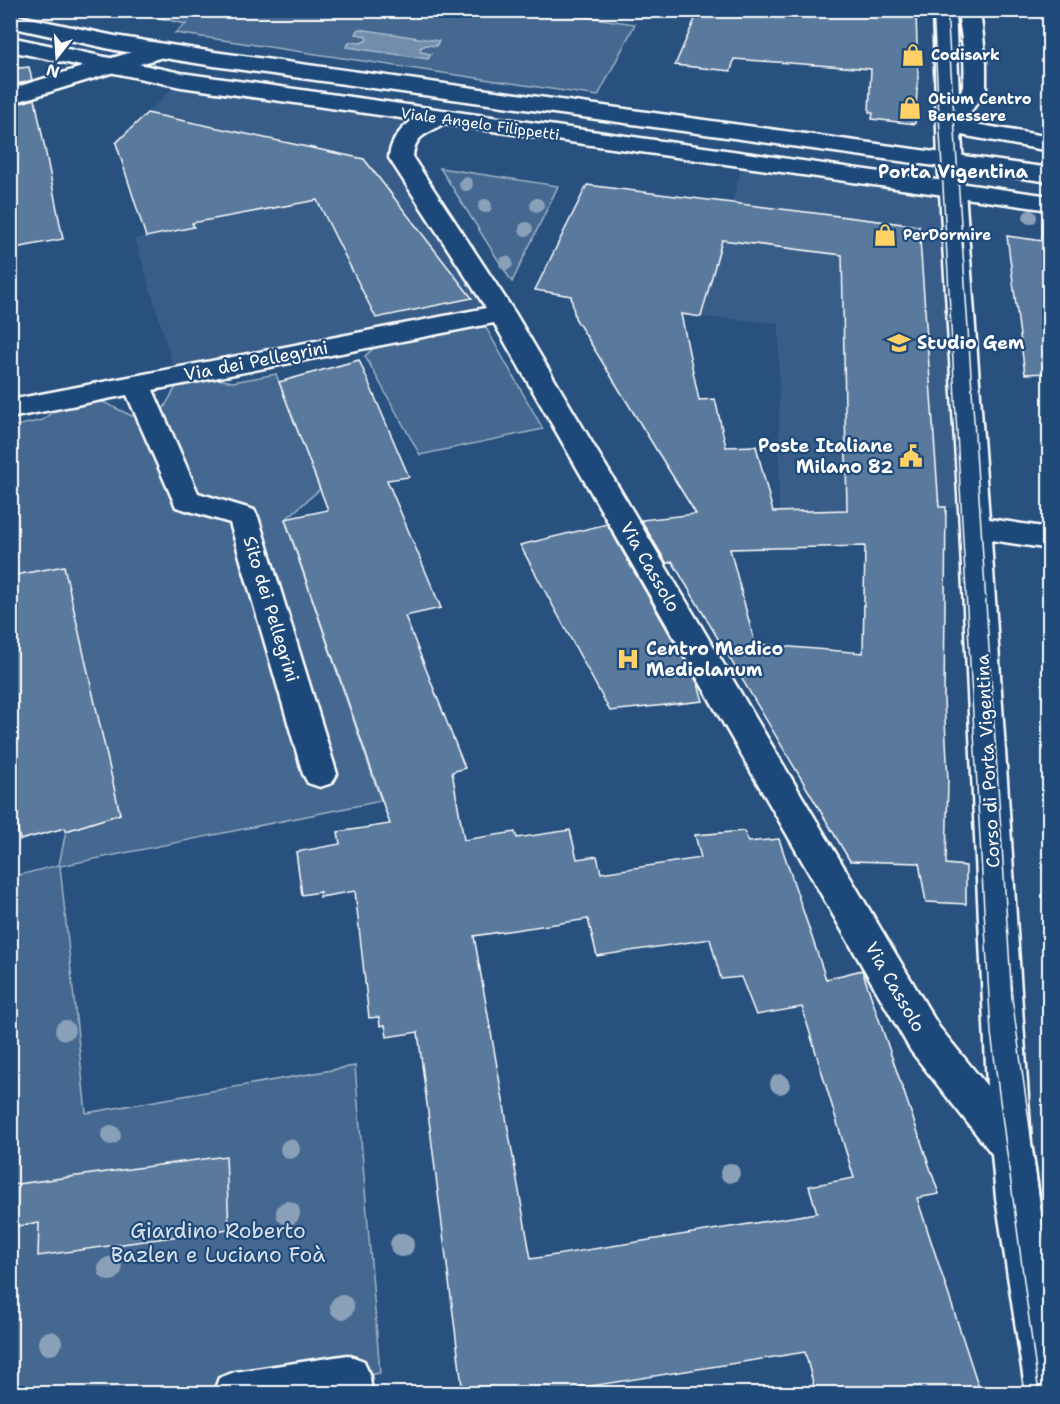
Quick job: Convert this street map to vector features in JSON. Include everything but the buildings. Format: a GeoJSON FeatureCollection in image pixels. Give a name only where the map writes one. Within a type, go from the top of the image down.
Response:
{"type":"FeatureCollection","features":[{"type":"Feature","properties":{"kind":"street","name":"Corso di Porta Vigentina"},"geometry":{"type":"LineString","coordinates":[[944,10],[950,160],[975,527],[998,953],[1011,1142],[1017,1198],[1048,1394]]}},
{"type":"Feature","properties":{"kind":"street"},"geometry":{"type":"LineString","coordinates":[[969,10],[975,63],[975,89],[949,126],[1050,144]]}},
{"type":"Feature","properties":{"kind":"street","name":"Viale Angelo Filippetti"},"geometry":{"type":"LineString","coordinates":[[10,20],[158,51],[1050,175]]}},
{"type":"Feature","properties":{"kind":"street","name":"Viale Angelo Filippetti"},"geometry":{"type":"LineString","coordinates":[[10,44],[181,80],[436,118],[1050,203]]}},
{"type":"Feature","properties":{"kind":"street"},"geometry":{"type":"LineString","coordinates":[[10,97],[158,51]]}},
{"type":"Feature","properties":{"kind":"street","name":"Via Cassolo"},"geometry":{"type":"LineString","coordinates":[[436,118],[419,126],[409,136],[400,150],[401,158],[502,313],[925,1038],[1005,1140],[1011,1142]]}},
{"type":"Feature","properties":{"kind":"street","name":"Via dei Pellegrini"},"geometry":{"type":"LineString","coordinates":[[10,409],[502,313]]}},
{"type":"Feature","properties":{"kind":"street","name":"Sito dei Pellegrini"},"geometry":{"type":"LineString","coordinates":[[137,385],[186,500],[243,517],[320,774]]}},
{"type":"Feature","properties":{"kind":"street"},"geometry":{"type":"LineString","coordinates":[[975,527],[1050,539]]}},
{"type":"Feature","properties":{"kind":"street"},"geometry":{"type":"LineString","coordinates":[[235,1394],[348,1377],[350,1394]]}},
{"type":"Feature","properties":{"kind":"shaded area"},"geometry":{"type":"Polygon","coordinates":[[[359,29],[439,41],[436,46],[426,45],[420,48],[421,52],[431,54],[428,59],[346,47],[350,42],[361,43],[367,40],[366,36],[356,34],[359,29]]]}},
{"type":"Feature","properties":{"kind":"shaded area"},"geometry":{"type":"Polygon","coordinates":[[[179,82],[430,119],[397,149],[497,311],[176,375],[135,239],[146,236],[116,143],[179,82]]]}},
{"type":"Feature","properties":{"kind":"shaded area"},"geometry":{"type":"Polygon","coordinates":[[[743,162],[958,192],[979,507],[779,512],[779,323],[701,317],[743,162]]]}},
{"type":"Feature","properties":{"kind":"green space"},"geometry":{"type":"Polygon","coordinates":[[[540,10],[635,24],[598,96],[175,33],[186,24],[129,11],[540,10]]]}},
{"type":"Feature","properties":{"kind":"green space"},"geometry":{"type":"Polygon","coordinates":[[[440,168],[558,186],[512,282],[440,168]]]}},
{"type":"Feature","properties":{"kind":"green space"},"geometry":{"type":"Polygon","coordinates":[[[485,326],[543,429],[420,455],[365,356],[376,346],[485,326]]]}},
{"type":"Feature","properties":{"kind":"green space","name":"Giardino Roberto Bazlen e Luciano Foà"},"geometry":{"type":"Polygon","coordinates":[[[276,374],[320,489],[285,520],[381,801],[60,866],[86,1113],[355,1066],[380,1373],[364,1376],[366,1393],[11,1393],[11,877],[59,865],[66,831],[120,814],[63,566],[15,575],[11,578],[11,427],[43,420],[54,410],[101,401],[132,416],[164,408],[177,385],[212,378],[233,382],[276,374]]]}},
{"type":"Feature","properties":{"kind":"tram line"},"geometry":{"type":"LineString","coordinates":[[933,10],[991,1033],[1039,1394]]}},
{"type":"Feature","properties":{"kind":"tram line"},"geometry":{"type":"LineString","coordinates":[[947,10],[1012,998],[1050,1272]]}},
{"type":"Feature","properties":{"kind":"place","name":"Codisark"},"geometry":{"type":"Point","coordinates":[913,55]}},
{"type":"Feature","properties":{"kind":"place","name":"Otium Centro Benessere"},"geometry":{"type":"Point","coordinates":[910,108]}},
{"type":"Feature","properties":{"kind":"place","name":"PerDormire"},"geometry":{"type":"Point","coordinates":[885,235]}},
{"type":"Feature","properties":{"kind":"place","name":"Studio Gem"},"geometry":{"type":"Point","coordinates":[899,343]}},
{"type":"Feature","properties":{"kind":"place","name":"Poste Italiane Milano 82"},"geometry":{"type":"Point","coordinates":[911,456]}},
{"type":"Feature","properties":{"kind":"place","name":"Centro Medico Mediolanum"},"geometry":{"type":"Point","coordinates":[628,659]}},
{"type":"Feature","properties":{"kind":"district","name":"Porta Vigentina"},"geometry":{"type":"Point","coordinates":[953,172]}}]}
